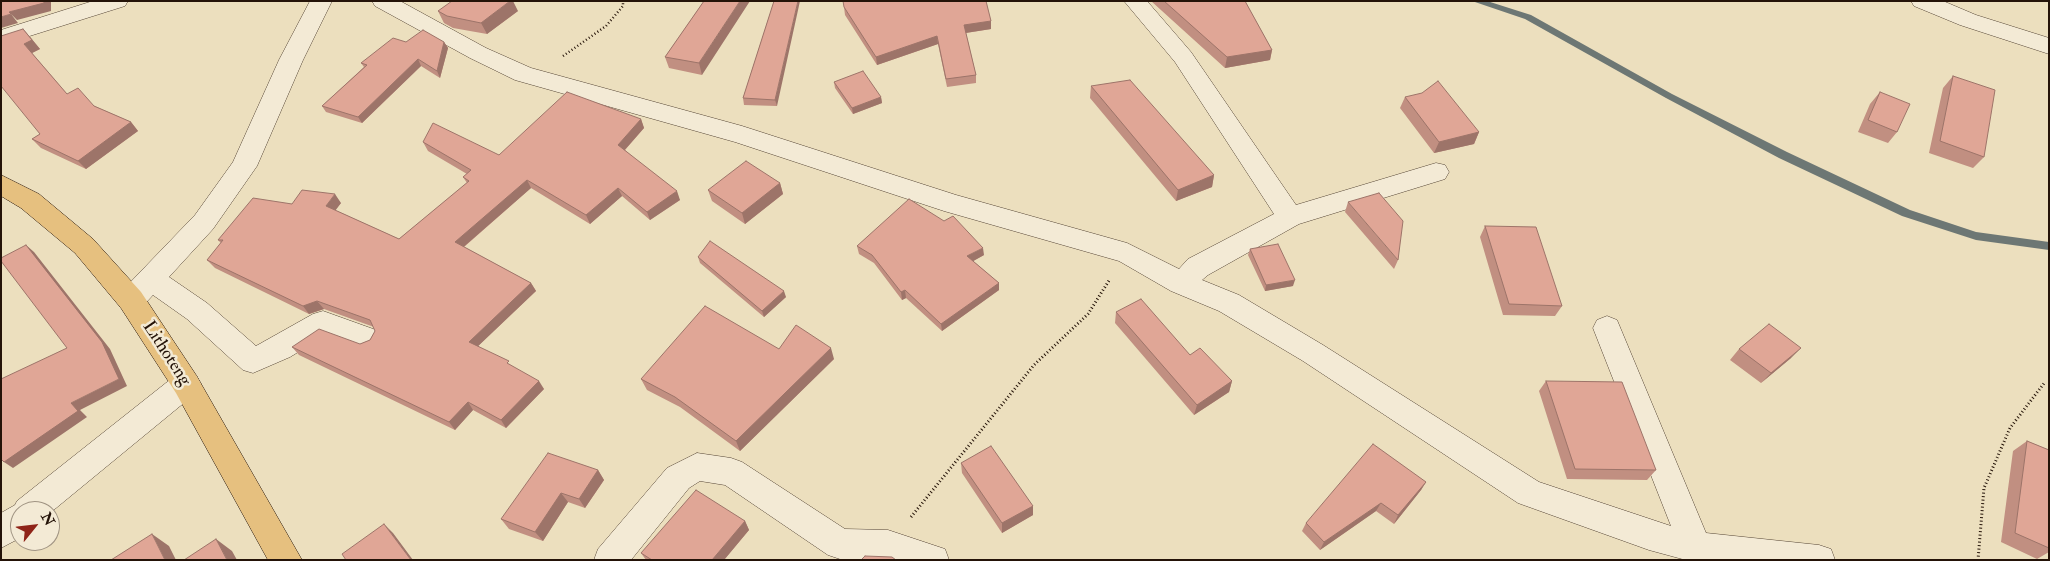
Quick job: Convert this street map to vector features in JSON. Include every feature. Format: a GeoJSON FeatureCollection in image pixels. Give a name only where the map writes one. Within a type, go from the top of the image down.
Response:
{"type":"FeatureCollection","features":[{"type":"Feature","properties":{"kind":"main road","name":"Lithoteng"},"geometry":{"type":"LineString","coordinates":[[1,184],[30,201],[84,246],[131,300],[186,384],[286,560]]}},
{"type":"Feature","properties":{"kind":"street"},"geometry":{"type":"LineString","coordinates":[[1,38],[117,1]]}},
{"type":"Feature","properties":{"kind":"street"},"geometry":{"type":"LineString","coordinates":[[131,300],[204,222],[244,166],[291,60],[321,1]]}},
{"type":"Feature","properties":{"kind":"street"},"geometry":{"type":"LineString","coordinates":[[383,1],[478,53],[534,77],[742,135],[953,204],[1127,253],[1181,283],[1229,303],[1305,348],[1529,492],[1650,548],[1696,546],[1819,560]]}},
{"type":"Feature","properties":{"kind":"street"},"geometry":{"type":"LineString","coordinates":[[1135,1],[1183,57],[1290,217]]}},
{"type":"Feature","properties":{"kind":"street"},"geometry":{"type":"LineString","coordinates":[[1922,1],[1968,20],[2049,46]]}},
{"type":"Feature","properties":{"kind":"street"},"geometry":{"type":"LineString","coordinates":[[1181,283],[1198,267],[1290,217],[1436,172]]}},
{"type":"Feature","properties":{"kind":"street"},"geometry":{"type":"LineString","coordinates":[[150,279],[197,311],[253,362],[280,349],[323,322],[366,338]]}},
{"type":"Feature","properties":{"kind":"street"},"geometry":{"type":"LineString","coordinates":[[1607,328],[1696,546]]}},
{"type":"Feature","properties":{"kind":"street"},"geometry":{"type":"LineString","coordinates":[[40,501],[186,384]]}},
{"type":"Feature","properties":{"kind":"street"},"geometry":{"type":"LineString","coordinates":[[610,560],[678,478],[697,467],[731,472],[840,544],[888,546],[933,560]]}},
{"type":"Feature","properties":{"kind":"path"},"geometry":{"type":"LineString","coordinates":[[534,77],[606,26],[623,6],[623,1]]}},
{"type":"Feature","properties":{"kind":"path"},"geometry":{"type":"LineString","coordinates":[[888,546],[1034,365],[1088,314],[1127,253]]}},
{"type":"Feature","properties":{"kind":"path"},"geometry":{"type":"LineString","coordinates":[[1978,560],[1984,488],[2010,428],[2045,382]]}},
{"type":"Feature","properties":{"kind":"building"},"geometry":{"type":"Polygon","coordinates":[[[1,1],[44,1],[44,3],[9,12],[11,14],[1,17],[1,1]]]}},
{"type":"Feature","properties":{"kind":"building"},"geometry":{"type":"Polygon","coordinates":[[[452,1],[510,1],[481,23],[447,16],[438,11],[452,1]]]}},
{"type":"Feature","properties":{"kind":"building"},"geometry":{"type":"Polygon","coordinates":[[[704,1],[740,1],[699,63],[665,57],[704,1]]]}},
{"type":"Feature","properties":{"kind":"building"},"geometry":{"type":"Polygon","coordinates":[[[774,1],[798,1],[775,100],[743,98],[774,1]]]}},
{"type":"Feature","properties":{"kind":"building"},"geometry":{"type":"Polygon","coordinates":[[[843,1],[986,1],[991,21],[964,25],[976,75],[946,79],[937,36],[876,57],[844,7],[843,1]]]}},
{"type":"Feature","properties":{"kind":"building"},"geometry":{"type":"Polygon","coordinates":[[[1164,1],[1245,1],[1272,50],[1227,57],[1164,1]]]}},
{"type":"Feature","properties":{"kind":"building"},"geometry":{"type":"Polygon","coordinates":[[[23,29],[32,40],[24,44],[67,94],[78,88],[94,106],[131,122],[78,161],[32,139],[40,134],[1,86],[1,36],[23,29]]]}},
{"type":"Feature","properties":{"kind":"building"},"geometry":{"type":"Polygon","coordinates":[[[423,30],[444,42],[437,71],[418,59],[358,117],[322,106],[367,65],[361,63],[393,38],[406,42],[423,30]]]}},
{"type":"Feature","properties":{"kind":"building"},"geometry":{"type":"Polygon","coordinates":[[[863,71],[881,97],[852,108],[834,82],[863,71]]]}},
{"type":"Feature","properties":{"kind":"building"},"geometry":{"type":"Polygon","coordinates":[[[1953,76],[1995,90],[1984,157],[1940,141],[1953,76]]]}},
{"type":"Feature","properties":{"kind":"building"},"geometry":{"type":"Polygon","coordinates":[[[1130,80],[1214,175],[1178,190],[1091,86],[1130,80]]]}},
{"type":"Feature","properties":{"kind":"building"},"geometry":{"type":"Polygon","coordinates":[[[1438,81],[1479,132],[1439,142],[1405,97],[1422,93],[1438,81]]]}},
{"type":"Feature","properties":{"kind":"building"},"geometry":{"type":"Polygon","coordinates":[[[567,92],[641,119],[618,145],[677,191],[647,212],[618,188],[586,215],[527,180],[455,242],[531,283],[469,342],[509,361],[507,363],[539,381],[501,420],[468,402],[449,422],[292,347],[319,329],[360,344],[370,340],[375,331],[370,320],[317,301],[303,306],[207,260],[223,240],[218,240],[253,198],[292,204],[302,190],[335,194],[326,206],[399,239],[469,181],[463,177],[471,170],[423,142],[433,123],[499,155],[567,92]]]}},
{"type":"Feature","properties":{"kind":"building"},"geometry":{"type":"Polygon","coordinates":[[[1880,92],[1910,104],[1897,132],[1868,120],[1880,92]]]}},
{"type":"Feature","properties":{"kind":"building"},"geometry":{"type":"Polygon","coordinates":[[[746,161],[780,183],[742,213],[708,190],[746,161]]]}},
{"type":"Feature","properties":{"kind":"building"},"geometry":{"type":"Polygon","coordinates":[[[1379,193],[1403,221],[1398,260],[1348,202],[1379,193]]]}},
{"type":"Feature","properties":{"kind":"building"},"geometry":{"type":"Polygon","coordinates":[[[909,199],[944,221],[953,216],[983,248],[967,256],[999,283],[941,324],[905,290],[901,292],[872,255],[857,246],[909,199]]]}},
{"type":"Feature","properties":{"kind":"building"},"geometry":{"type":"Polygon","coordinates":[[[1485,226],[1536,227],[1562,306],[1509,304],[1485,226]]]}},
{"type":"Feature","properties":{"kind":"building"},"geometry":{"type":"Polygon","coordinates":[[[710,241],[784,291],[762,311],[698,257],[710,241]]]}},
{"type":"Feature","properties":{"kind":"building"},"geometry":{"type":"Polygon","coordinates":[[[1278,244],[1295,280],[1266,285],[1250,249],[1278,244]]]}},
{"type":"Feature","properties":{"kind":"building"},"geometry":{"type":"Polygon","coordinates":[[[26,245],[102,342],[119,379],[71,403],[78,411],[4,462],[1,459],[1,379],[67,348],[1,261],[1,258],[26,245]]]}},
{"type":"Feature","properties":{"kind":"building"},"geometry":{"type":"Polygon","coordinates":[[[1141,299],[1190,355],[1200,348],[1232,381],[1197,405],[1116,312],[1141,299]]]}},
{"type":"Feature","properties":{"kind":"building"},"geometry":{"type":"Polygon","coordinates":[[[705,306],[779,349],[796,325],[831,348],[736,441],[675,397],[641,379],[705,306]]]}},
{"type":"Feature","properties":{"kind":"building"},"geometry":{"type":"Polygon","coordinates":[[[1769,324],[1801,348],[1771,373],[1739,349],[1769,324]]]}},
{"type":"Feature","properties":{"kind":"building"},"geometry":{"type":"Polygon","coordinates":[[[1546,381],[1622,382],[1656,470],[1575,469],[1546,381]]]}},
{"type":"Feature","properties":{"kind":"building"},"geometry":{"type":"Polygon","coordinates":[[[2027,441],[2049,450],[2049,548],[2015,533],[2027,441]]]}},
{"type":"Feature","properties":{"kind":"building"},"geometry":{"type":"Polygon","coordinates":[[[1373,444],[1426,482],[1398,515],[1381,503],[1324,542],[1306,523],[1373,444]]]}},
{"type":"Feature","properties":{"kind":"building"},"geometry":{"type":"Polygon","coordinates":[[[991,446],[1033,506],[1002,523],[961,463],[991,446]]]}},
{"type":"Feature","properties":{"kind":"building"},"geometry":{"type":"Polygon","coordinates":[[[548,453],[598,470],[579,499],[561,493],[535,532],[501,519],[548,453]]]}},
{"type":"Feature","properties":{"kind":"building"},"geometry":{"type":"Polygon","coordinates":[[[696,490],[745,521],[712,560],[652,560],[641,553],[696,490]]]}},
{"type":"Feature","properties":{"kind":"building"},"geometry":{"type":"Polygon","coordinates":[[[384,524],[411,560],[346,560],[342,554],[384,524]]]}},
{"type":"Feature","properties":{"kind":"building"},"geometry":{"type":"Polygon","coordinates":[[[152,534],[165,560],[111,560],[152,534]]]}},
{"type":"Feature","properties":{"kind":"building"},"geometry":{"type":"Polygon","coordinates":[[[216,539],[227,560],[184,560],[216,539]]]}},
{"type":"Feature","properties":{"kind":"building"},"geometry":{"type":"Polygon","coordinates":[[[865,556],[892,557],[896,560],[861,560],[865,556]]]}},
{"type":"Feature","properties":{"kind":"waterway"},"geometry":{"type":"LineString","coordinates":[[1476,1],[1528,17],[1669,96],[1783,155],[1906,213],[1976,236],[2049,246]]}}]}
